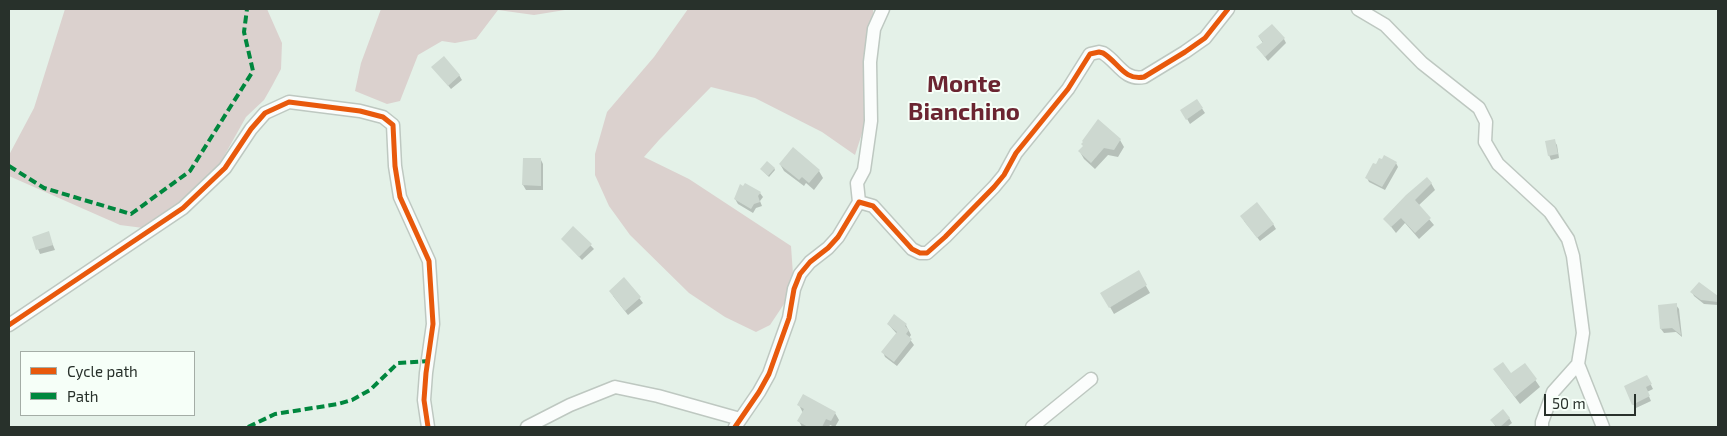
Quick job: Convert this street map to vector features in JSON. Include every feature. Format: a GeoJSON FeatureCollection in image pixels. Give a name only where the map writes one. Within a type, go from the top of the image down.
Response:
{"type":"FeatureCollection","features":[{"type":"Feature","properties":{"kind":"street"},"geometry":{"type":"LineString","coordinates":[[527,427],[570,405],[615,387],[658,396],[738,423],[769,374],[788,318],[794,289],[800,274],[810,262],[828,248],[838,237],[860,202],[857,184],[864,170],[871,121],[870,62],[874,29],[883,9]]}},
{"type":"Feature","properties":{"kind":"street"},"geometry":{"type":"LineString","coordinates":[[860,202],[873,206],[912,249],[920,253],[927,253],[945,237],[1004,175],[1016,153],[1068,89],[1090,54],[1103,53],[1128,76],[1144,77],[1204,38],[1228,9]]}},
{"type":"Feature","properties":{"kind":"street"},"geometry":{"type":"LineString","coordinates":[[1358,9],[1385,25],[1422,63],[1479,108],[1486,122],[1485,142],[1498,164],[1550,212],[1568,239],[1573,256],[1583,333],[1578,364],[1554,392],[1542,422],[1542,427]]}},
{"type":"Feature","properties":{"kind":"street"},"geometry":{"type":"LineString","coordinates":[[9,325],[183,208],[225,168],[251,129],[265,113],[290,102],[360,111],[383,117],[393,125],[395,166],[400,197],[429,261],[433,324],[424,400],[428,427]]}},
{"type":"Feature","properties":{"kind":"street"},"geometry":{"type":"LineString","coordinates":[[1578,364],[1604,427]]}},
{"type":"Feature","properties":{"kind":"street"},"geometry":{"type":"LineString","coordinates":[[1032,427],[1091,379]]}},
{"type":"Feature","properties":{"kind":"shaded area"},"geometry":{"type":"Polygon","coordinates":[[[65,9],[267,9],[282,43],[281,69],[264,100],[246,117],[209,183],[151,229],[120,225],[9,176],[9,155],[34,108],[65,9]]]}},
{"type":"Feature","properties":{"kind":"shaded area"},"geometry":{"type":"Polygon","coordinates":[[[381,9],[571,9],[534,15],[498,10],[476,39],[455,43],[442,41],[418,55],[400,101],[387,104],[355,91],[361,63],[381,9]]]}},
{"type":"Feature","properties":{"kind":"shaded area"},"geometry":{"type":"Polygon","coordinates":[[[688,9],[873,9],[874,29],[870,109],[855,155],[822,132],[755,98],[711,87],[644,157],[689,179],[791,246],[794,289],[770,325],[756,332],[725,317],[689,293],[630,235],[609,206],[595,175],[595,154],[607,112],[654,57],[688,9]]]}},
{"type":"Feature","properties":{"kind":"building"},"geometry":{"type":"Polygon","coordinates":[[[1272,24],[1285,38],[1265,57],[1256,47],[1263,42],[1258,36],[1272,24]]]}},
{"type":"Feature","properties":{"kind":"building"},"geometry":{"type":"Polygon","coordinates":[[[444,56],[460,75],[448,86],[431,67],[444,56]]]}},
{"type":"Feature","properties":{"kind":"building"},"geometry":{"type":"Polygon","coordinates":[[[1197,99],[1203,108],[1186,120],[1180,110],[1197,99]]]}},
{"type":"Feature","properties":{"kind":"building"},"geometry":{"type":"Polygon","coordinates":[[[1098,119],[1121,139],[1114,150],[1104,148],[1091,163],[1078,151],[1083,146],[1081,144],[1082,141],[1098,119]]]}},
{"type":"Feature","properties":{"kind":"building"},"geometry":{"type":"Polygon","coordinates":[[[1555,139],[1558,154],[1548,156],[1545,141],[1555,139]]]}},
{"type":"Feature","properties":{"kind":"building"},"geometry":{"type":"Polygon","coordinates":[[[793,147],[820,170],[809,183],[802,177],[799,180],[779,164],[793,147]]]}},
{"type":"Feature","properties":{"kind":"building"},"geometry":{"type":"Polygon","coordinates":[[[1384,155],[1397,162],[1382,187],[1365,178],[1373,163],[1376,164],[1379,158],[1382,159],[1384,155]]]}},
{"type":"Feature","properties":{"kind":"building"},"geometry":{"type":"Polygon","coordinates":[[[523,158],[541,158],[541,186],[522,185],[523,158]]]}},
{"type":"Feature","properties":{"kind":"building"},"geometry":{"type":"Polygon","coordinates":[[[767,161],[775,168],[768,176],[760,169],[767,161]]]}},
{"type":"Feature","properties":{"kind":"building"},"geometry":{"type":"Polygon","coordinates":[[[1427,177],[1432,183],[1415,200],[1431,218],[1415,233],[1401,218],[1391,227],[1383,219],[1427,177]]]}},
{"type":"Feature","properties":{"kind":"building"},"geometry":{"type":"Polygon","coordinates":[[[745,183],[761,192],[758,196],[760,202],[754,204],[751,209],[734,199],[740,184],[743,186],[745,183]]]}},
{"type":"Feature","properties":{"kind":"building"},"geometry":{"type":"Polygon","coordinates":[[[1257,202],[1274,224],[1257,238],[1240,216],[1257,202]]]}},
{"type":"Feature","properties":{"kind":"building"},"geometry":{"type":"Polygon","coordinates":[[[573,226],[592,244],[579,257],[561,239],[573,226]]]}},
{"type":"Feature","properties":{"kind":"building"},"geometry":{"type":"Polygon","coordinates":[[[49,231],[53,245],[36,250],[32,237],[49,231]]]}},
{"type":"Feature","properties":{"kind":"building"},"geometry":{"type":"Polygon","coordinates":[[[1139,270],[1147,285],[1109,308],[1100,293],[1139,270]]]}},
{"type":"Feature","properties":{"kind":"building"},"geometry":{"type":"Polygon","coordinates":[[[624,277],[641,297],[625,311],[609,291],[624,277]]]}},
{"type":"Feature","properties":{"kind":"building"},"geometry":{"type":"Polygon","coordinates":[[[1699,282],[1718,296],[1718,302],[1701,300],[1690,292],[1699,282]]]}},
{"type":"Feature","properties":{"kind":"building"},"geometry":{"type":"Polygon","coordinates":[[[1677,303],[1681,335],[1672,328],[1660,329],[1658,305],[1677,303]]]}},
{"type":"Feature","properties":{"kind":"building"},"geometry":{"type":"Polygon","coordinates":[[[894,314],[907,324],[905,326],[909,330],[906,334],[912,339],[894,362],[881,352],[897,332],[887,324],[894,314]]]}},
{"type":"Feature","properties":{"kind":"building"},"geometry":{"type":"Polygon","coordinates":[[[1503,362],[1511,373],[1525,363],[1537,379],[1515,397],[1493,369],[1503,362]]]}},
{"type":"Feature","properties":{"kind":"building"},"geometry":{"type":"Polygon","coordinates":[[[1647,375],[1652,384],[1646,387],[1650,396],[1632,405],[1624,386],[1647,375]]]}},
{"type":"Feature","properties":{"kind":"building"},"geometry":{"type":"Polygon","coordinates":[[[803,394],[836,412],[831,421],[826,419],[822,427],[808,427],[797,421],[804,409],[797,405],[803,394]]]}},
{"type":"Feature","properties":{"kind":"building"},"geometry":{"type":"Polygon","coordinates":[[[1503,409],[1510,418],[1500,427],[1497,427],[1490,420],[1503,409]]]}},
{"type":"Feature","properties":{"kind":"marked path"},"geometry":{"type":"LineString","coordinates":[[9,166],[44,188],[131,214],[190,171],[253,71],[244,32],[247,9]]}},
{"type":"Feature","properties":{"kind":"marked path"},"geometry":{"type":"LineString","coordinates":[[248,427],[275,414],[352,400],[370,390],[398,363],[428,361]]}},
{"type":"Feature","properties":{"kind":"cycle path"},"geometry":{"type":"LineString","coordinates":[[735,427],[769,374],[789,318],[794,289],[800,274],[810,262],[828,248],[838,237],[859,202],[873,206],[912,249],[920,253],[927,253],[945,237],[1004,175],[1016,153],[1068,89],[1090,54],[1103,53],[1126,74],[1144,77],[1205,38],[1228,9]]}},
{"type":"Feature","properties":{"kind":"cycle path"},"geometry":{"type":"LineString","coordinates":[[9,325],[183,208],[225,168],[251,129],[265,113],[289,102],[360,111],[383,117],[393,125],[395,166],[400,197],[429,261],[433,324],[424,400],[428,427]]}},
{"type":"Feature","properties":{"kind":"district","name":"Monte Bianchino"},"geometry":{"type":"Point","coordinates":[964,98]}}]}
